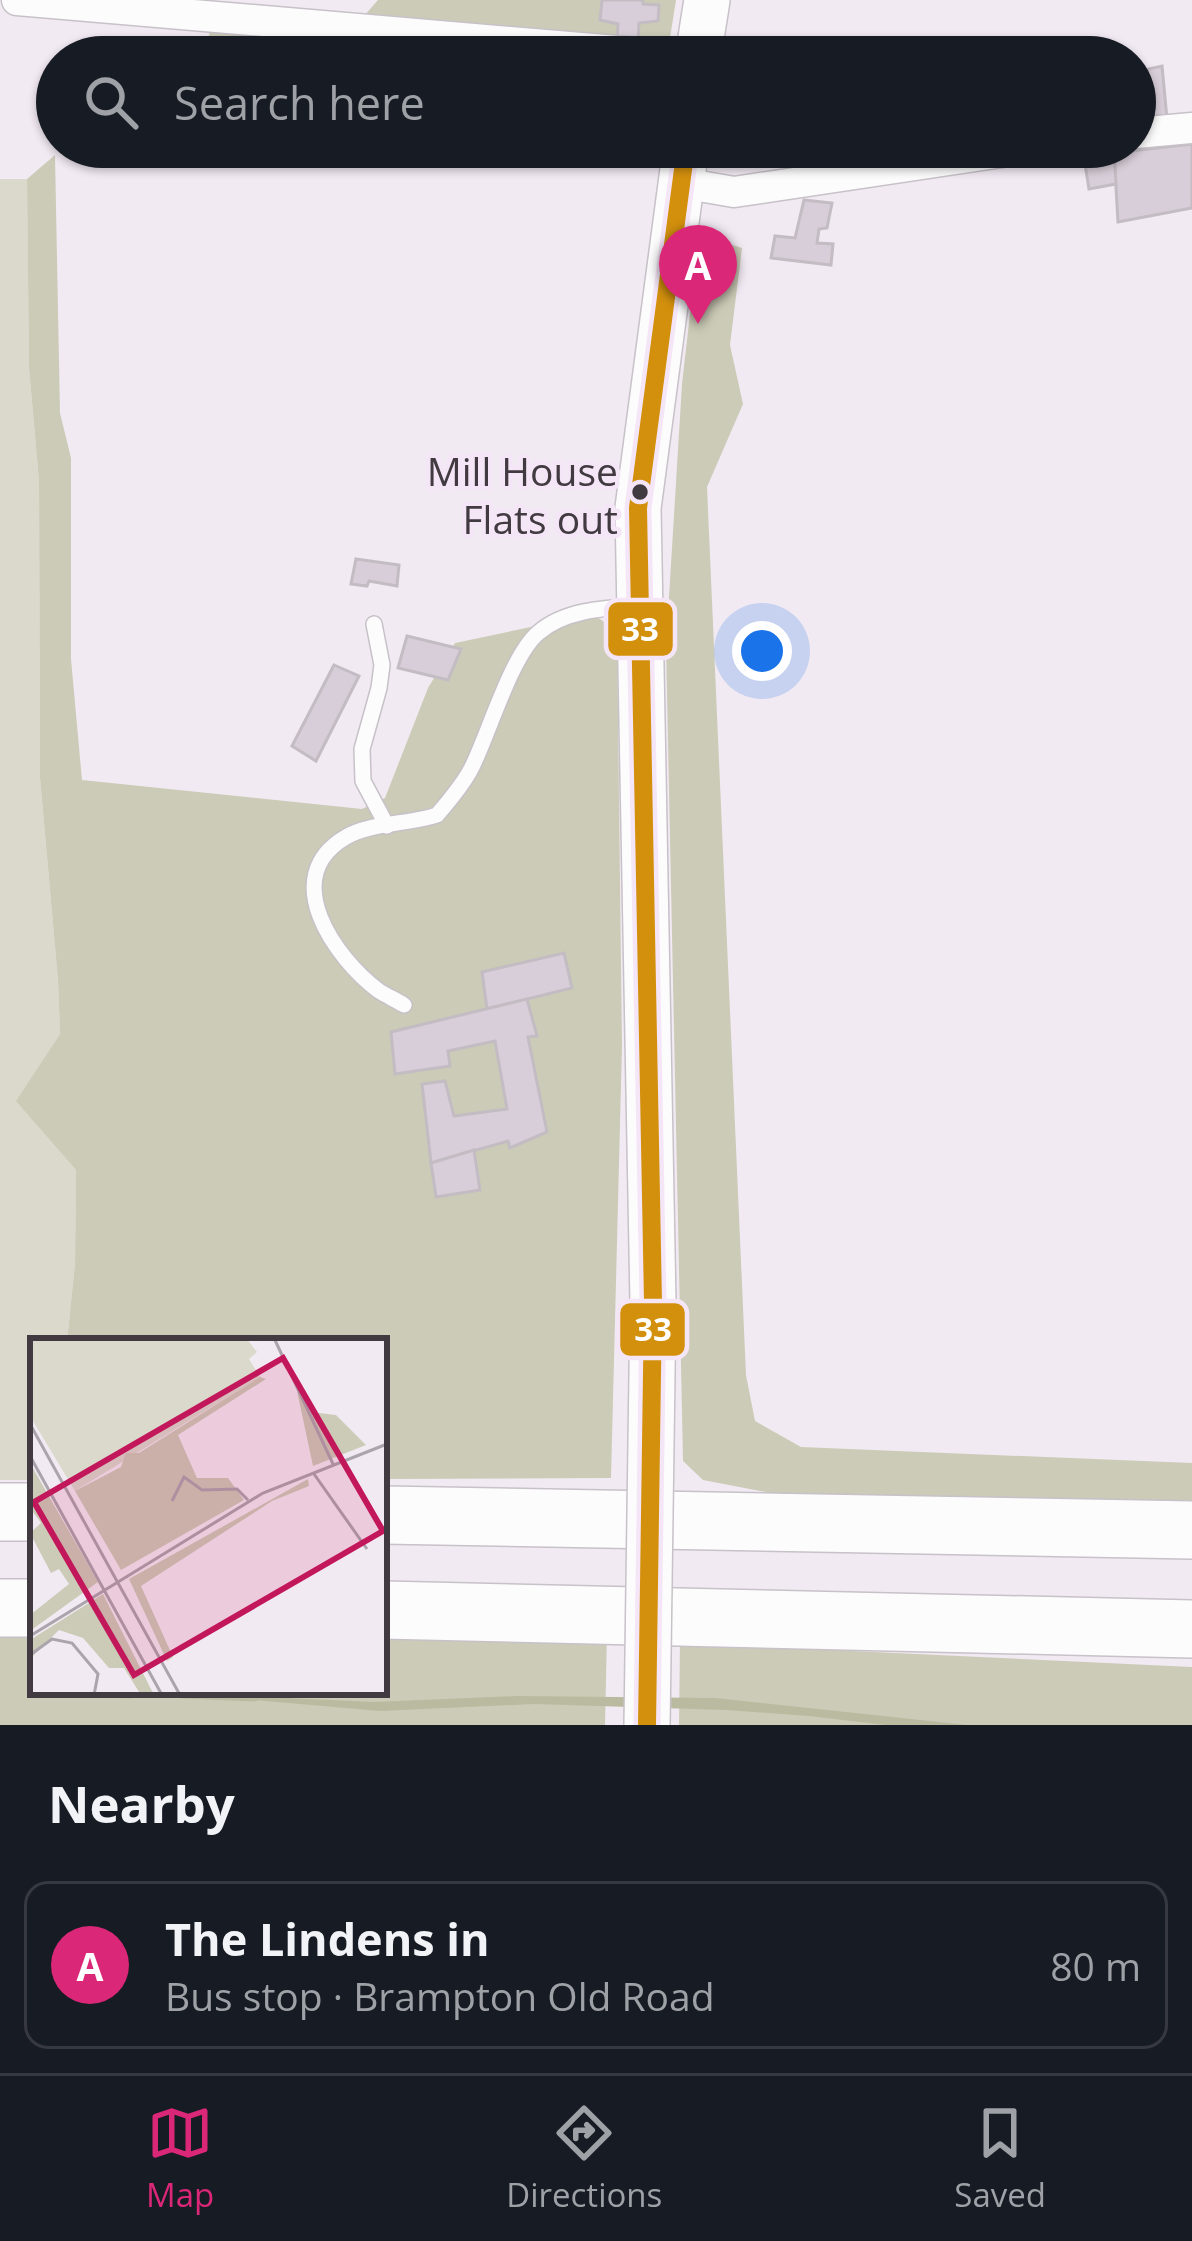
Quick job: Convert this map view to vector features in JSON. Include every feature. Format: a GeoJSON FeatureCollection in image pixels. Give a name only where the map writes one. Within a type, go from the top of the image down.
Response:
{"type":"FeatureCollection","features":[{"type":"Feature","properties":{"kind":"highway"},"geometry":{"type":"LineString","coordinates":[[387,1515],[1192,1530]]}},
{"type":"Feature","properties":{"kind":"highway"},"geometry":{"type":"LineString","coordinates":[[387,1610],[1192,1629]]}},
{"type":"Feature","properties":{"kind":"main road"},"geometry":{"type":"LineString","coordinates":[[701,36],[707,0]]}},
{"type":"Feature","properties":{"kind":"main road"},"geometry":{"type":"LineString","coordinates":[[647,1725],[653,1303],[638,508],[684,168]]}},
{"type":"Feature","properties":{"kind":"street"},"geometry":{"type":"LineString","coordinates":[[17,0],[440,36]]}},
{"type":"Feature","properties":{"kind":"street"},"geometry":{"type":"LineString","coordinates":[[1156,131],[1192,128]]}},
{"type":"Feature","properties":{"kind":"street"},"geometry":{"type":"LineString","coordinates":[[690,168],[734,192],[895,168]]}},
{"type":"Feature","properties":{"kind":"lane"},"geometry":{"type":"LineString","coordinates":[[404,1005],[378,990],[328,936],[312,889],[317,869],[347,836],[437,815],[470,772],[518,662],[536,633],[592,609],[640,605]]}},
{"type":"Feature","properties":{"kind":"lane"},"geometry":{"type":"LineString","coordinates":[[374,623],[382,665],[362,749],[363,781],[386,826]]}},
{"type":"Feature","properties":{"kind":"shaded area"},"geometry":{"type":"Polygon","coordinates":[[[378,0],[676,0],[670,36],[209,36],[211,27],[364,16],[378,0]]]}},
{"type":"Feature","properties":{"kind":"shaded area"},"geometry":{"type":"Polygon","coordinates":[[[40,168],[55,168],[60,413],[71,458],[71,659],[82,780],[362,809],[385,798],[428,688],[455,643],[593,614],[617,631],[622,1046],[611,1478],[387,1479],[387,1338],[67,1338],[75,1264],[76,1170],[16,1101],[60,1034],[40,778],[39,481],[29,368],[27,179],[40,168]]]}},
{"type":"Feature","properties":{"kind":"shaded area"},"geometry":{"type":"Polygon","coordinates":[[[0,179],[27,179],[29,368],[39,481],[40,778],[60,1034],[17,1101],[76,1170],[75,1264],[67,1338],[30,1338],[30,1480],[0,1480],[0,179]]]}},
{"type":"Feature","properties":{"kind":"shaded area"},"geometry":{"type":"Polygon","coordinates":[[[699,234],[742,248],[730,345],[743,404],[707,487],[746,1375],[755,1421],[801,1447],[1192,1463],[1192,1510],[771,1493],[703,1480],[683,1461],[666,646],[682,384],[699,234]]]}},
{"type":"Feature","properties":{"kind":"shaded area"},"geometry":{"type":"Polygon","coordinates":[[[387,1625],[607,1633],[605,1725],[0,1725],[0,1629],[30,1629],[30,1695],[387,1695],[387,1625]]]}},
{"type":"Feature","properties":{"kind":"shaded area"},"geometry":{"type":"Polygon","coordinates":[[[700,1635],[853,1651],[1192,1667],[1192,1725],[679,1725],[680,1640],[700,1635]]]}},
{"type":"Feature","properties":{"kind":"shaded area"},"geometry":{"type":"Polygon","coordinates":[[[150,1695],[374,1702],[517,1696],[715,1698],[967,1725],[886,1725],[726,1710],[534,1704],[380,1711],[150,1695]]]}},
{"type":"Feature","properties":{"kind":"building"},"geometry":{"type":"Polygon","coordinates":[[[602,0],[659,5],[658,21],[639,23],[638,36],[617,36],[618,24],[600,20],[602,0]]]}},
{"type":"Feature","properties":{"kind":"building"},"geometry":{"type":"Polygon","coordinates":[[[1162,66],[1167,119],[1156,121],[1156,67],[1162,66]]]}},
{"type":"Feature","properties":{"kind":"building"},"geometry":{"type":"Polygon","coordinates":[[[1192,144],[1192,208],[1118,222],[1115,168],[1156,168],[1156,148],[1192,144]]]}},
{"type":"Feature","properties":{"kind":"building"},"geometry":{"type":"Polygon","coordinates":[[[1086,168],[1115,168],[1116,184],[1089,189],[1086,168]]]}},
{"type":"Feature","properties":{"kind":"building"},"geometry":{"type":"Polygon","coordinates":[[[804,200],[832,203],[827,228],[819,229],[817,243],[833,244],[831,265],[771,258],[775,236],[795,238],[804,200]]]}},
{"type":"Feature","properties":{"kind":"building"},"geometry":{"type":"Polygon","coordinates":[[[356,559],[399,565],[397,586],[369,581],[367,586],[351,584],[356,559]]]}},
{"type":"Feature","properties":{"kind":"building"},"geometry":{"type":"Polygon","coordinates":[[[407,636],[461,649],[448,680],[398,668],[407,636]]]}},
{"type":"Feature","properties":{"kind":"building"},"geometry":{"type":"Polygon","coordinates":[[[334,665],[359,676],[316,761],[292,746],[334,665]]]}},
{"type":"Feature","properties":{"kind":"building"},"geometry":{"type":"Polygon","coordinates":[[[564,953],[572,988],[487,1009],[482,972],[564,953]]]}},
{"type":"Feature","properties":{"kind":"building"},"geometry":{"type":"Polygon","coordinates":[[[527,999],[537,1036],[528,1037],[547,1132],[510,1148],[508,1141],[431,1163],[422,1084],[445,1081],[454,1116],[507,1109],[495,1041],[448,1051],[450,1066],[395,1074],[391,1032],[527,999]]]}},
{"type":"Feature","properties":{"kind":"building"},"geometry":{"type":"Polygon","coordinates":[[[474,1150],[480,1190],[436,1197],[431,1163],[474,1150]]]}},
{"type":"Feature","properties":{"kind":"waterway"},"geometry":{"type":"LineString","coordinates":[[206,1695],[255,1697]]}},
{"type":"Feature","properties":{"kind":"transit line","name":"33"},"geometry":{"type":"LineString","coordinates":[[647,1725],[653,1303],[638,508],[683,168]]}},
{"type":"Feature","properties":{"kind":"place","name":"The Lindens in"},"geometry":{"type":"Point","coordinates":[698,324]}},
{"type":"Feature","properties":{"kind":"place","name":"Mill House Flats out"},"geometry":{"type":"Point","coordinates":[640,492]}}]}
